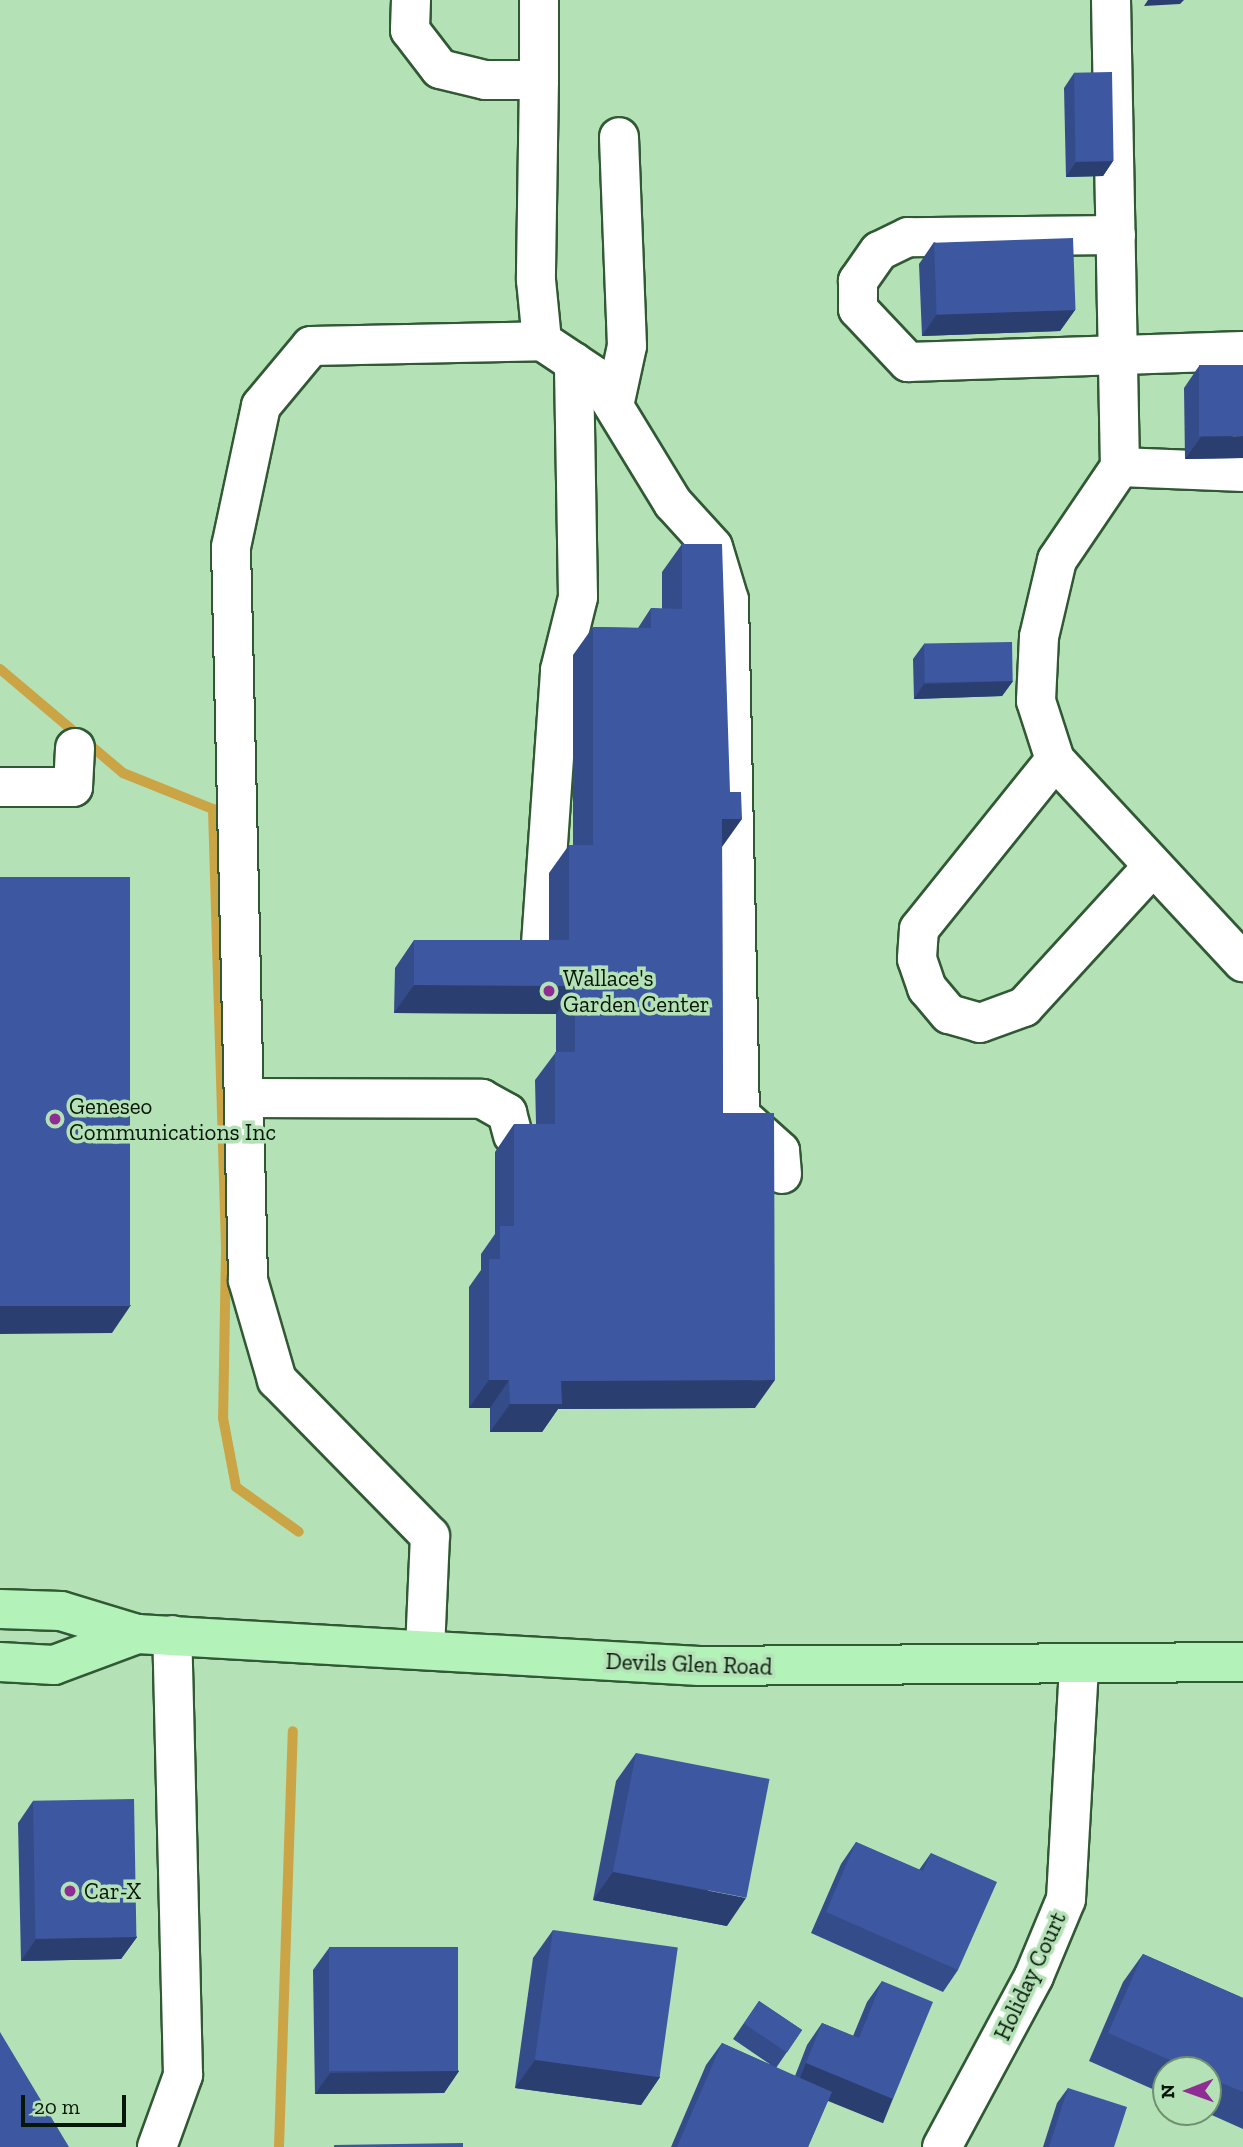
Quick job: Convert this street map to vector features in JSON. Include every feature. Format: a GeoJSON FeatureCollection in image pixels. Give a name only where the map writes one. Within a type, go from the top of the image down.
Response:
{"type":"FeatureCollection","features":[{"type":"Feature","properties":{"kind":"main road","name":"Devils Glen Road"},"geometry":{"type":"LineString","coordinates":[[0,1609],[61,1611],[154,1634],[699,1666],[1079,1666],[1243,1662]]}},
{"type":"Feature","properties":{"kind":"main road","name":"Devils Glen Road"},"geometry":{"type":"LineString","coordinates":[[0,1662],[54,1665],[154,1634]]}},
{"type":"Feature","properties":{"kind":"street"},"geometry":{"type":"LineString","coordinates":[[411,0],[411,30],[440,69],[485,80],[539,80]]}},
{"type":"Feature","properties":{"kind":"street"},"geometry":{"type":"LineString","coordinates":[[539,0],[536,280],[542,341]]}},
{"type":"Feature","properties":{"kind":"street"},"geometry":{"type":"LineString","coordinates":[[1111,0],[1120,467],[1057,560],[1039,637],[1036,701],[1055,760],[1243,962]]}},
{"type":"Feature","properties":{"kind":"street"},"geometry":{"type":"LineString","coordinates":[[614,406],[627,346],[619,137]]}},
{"type":"Feature","properties":{"kind":"street"},"geometry":{"type":"LineString","coordinates":[[1116,234],[908,237],[879,251],[858,281],[858,309],[908,362],[1118,352],[1243,351]]}},
{"type":"Feature","properties":{"kind":"street"},"geometry":{"type":"LineString","coordinates":[[425,1650],[430,1536],[277,1380],[248,1280],[231,547],[261,406],[311,346],[542,341],[596,377],[673,503],[713,547],[729,600],[740,1115],[780,1151],[782,1174]]}},
{"type":"Feature","properties":{"kind":"street"},"geometry":{"type":"LineString","coordinates":[[540,958],[560,670],[578,597],[574,362]]}},
{"type":"Feature","properties":{"kind":"street"},"geometry":{"type":"LineString","coordinates":[[1120,467],[1243,472]]}},
{"type":"Feature","properties":{"kind":"street"},"geometry":{"type":"LineString","coordinates":[[0,787],[74,787],[75,748]]}},
{"type":"Feature","properties":{"kind":"street"},"geometry":{"type":"LineString","coordinates":[[1055,760],[919,929],[917,959],[927,988],[948,1014],[980,1023],[1024,1007],[1153,866]]}},
{"type":"Feature","properties":{"kind":"street"},"geometry":{"type":"LineString","coordinates":[[244,1098],[482,1099],[508,1113],[513,1135]]}},
{"type":"Feature","properties":{"kind":"street"},"geometry":{"type":"LineString","coordinates":[[154,1634],[183,2075],[157,2147]]}},
{"type":"Feature","properties":{"kind":"street","name":"Holiday Court"},"geometry":{"type":"LineString","coordinates":[[942,2147],[1034,1976],[1066,1899],[1079,1666]]}},
{"type":"Feature","properties":{"kind":"building"},"geometry":{"type":"Polygon","coordinates":[[[1112,72],[1114,161],[1076,162],[1074,73],[1112,72]]]}},
{"type":"Feature","properties":{"kind":"building"},"geometry":{"type":"Polygon","coordinates":[[[1073,238],[1076,310],[937,315],[934,243],[1073,238]]]}},
{"type":"Feature","properties":{"kind":"building"},"geometry":{"type":"Polygon","coordinates":[[[1199,365],[1243,365],[1243,436],[1199,436],[1199,365]]]}},
{"type":"Feature","properties":{"kind":"building","name":"Wallace's Garden Center"},"geometry":{"type":"Polygon","coordinates":[[[682,544],[722,544],[730,792],[741,792],[742,819],[722,819],[723,1113],[774,1113],[775,1380],[561,1381],[562,1404],[510,1404],[509,1380],[489,1380],[489,1259],[500,1259],[500,1226],[514,1226],[514,1124],[555,1124],[555,1052],[575,1052],[575,986],[414,985],[414,940],[569,940],[569,845],[593,845],[593,627],[651,628],[651,608],[682,609],[682,544]]]}},
{"type":"Feature","properties":{"kind":"building"},"geometry":{"type":"Polygon","coordinates":[[[1012,642],[1013,681],[925,683],[924,644],[1012,642]]]}},
{"type":"Feature","properties":{"kind":"building","name":"Geneseo Communications Inc"},"geometry":{"type":"Polygon","coordinates":[[[0,877],[130,877],[130,1306],[0,1306],[0,877]]]}},
{"type":"Feature","properties":{"kind":"building"},"geometry":{"type":"Polygon","coordinates":[[[636,1753],[770,1779],[746,1898],[613,1872],[636,1753]]]}},
{"type":"Feature","properties":{"kind":"building","name":"Car-X"},"geometry":{"type":"Polygon","coordinates":[[[134,1799],[136,1937],[35,1939],[33,1801],[134,1799]]]}},
{"type":"Feature","properties":{"kind":"building"},"geometry":{"type":"Polygon","coordinates":[[[856,1842],[923,1871],[931,1853],[997,1882],[958,1970],[826,1912],[856,1842]]]}},
{"type":"Feature","properties":{"kind":"building"},"geometry":{"type":"Polygon","coordinates":[[[553,1930],[678,1948],[660,2077],[535,2060],[553,1930]]]}},
{"type":"Feature","properties":{"kind":"building"},"geometry":{"type":"Polygon","coordinates":[[[329,1947],[458,1947],[458,2071],[329,2071],[329,1947]]]}},
{"type":"Feature","properties":{"kind":"building"},"geometry":{"type":"Polygon","coordinates":[[[1143,1954],[1243,1998],[1243,2092],[1222,2083],[1222,2056],[1161,2056],[1108,2033],[1143,1954]]]}},
{"type":"Feature","properties":{"kind":"building"},"geometry":{"type":"Polygon","coordinates":[[[882,1981],[933,2002],[893,2099],[806,2063],[822,2023],[859,2038],[882,1981]]]}},
{"type":"Feature","properties":{"kind":"building"},"geometry":{"type":"Polygon","coordinates":[[[759,2001],[802,2030],[787,2052],[744,2023],[759,2001]]]}},
{"type":"Feature","properties":{"kind":"building"},"geometry":{"type":"Polygon","coordinates":[[[0,2032],[69,2147],[0,2147],[0,2032]]]}},
{"type":"Feature","properties":{"kind":"building"},"geometry":{"type":"Polygon","coordinates":[[[722,2043],[832,2092],[808,2147],[677,2147],[722,2043]]]}},
{"type":"Feature","properties":{"kind":"building"},"geometry":{"type":"Polygon","coordinates":[[[1068,2088],[1127,2107],[1114,2147],[1049,2147],[1068,2088]]]}},
{"type":"Feature","properties":{"kind":"building"},"geometry":{"type":"Polygon","coordinates":[[[463,2143],[463,2147],[334,2147],[334,2145],[463,2143]]]}},
{"type":"Feature","properties":{"kind":"waterway"},"geometry":{"type":"LineString","coordinates":[[0,669],[123,773],[213,809],[226,1251],[223,1418],[236,1487],[299,1532]]}},
{"type":"Feature","properties":{"kind":"waterway"},"geometry":{"type":"LineString","coordinates":[[279,2147],[293,1731]]}},
{"type":"Feature","properties":{"kind":"place","name":"Wallace's Garden Center"},"geometry":{"type":"Point","coordinates":[549,991]}},
{"type":"Feature","properties":{"kind":"place","name":"Geneseo Communications Inc"},"geometry":{"type":"Point","coordinates":[55,1119]}},
{"type":"Feature","properties":{"kind":"place","name":"Car-X"},"geometry":{"type":"Point","coordinates":[70,1891]}}]}
